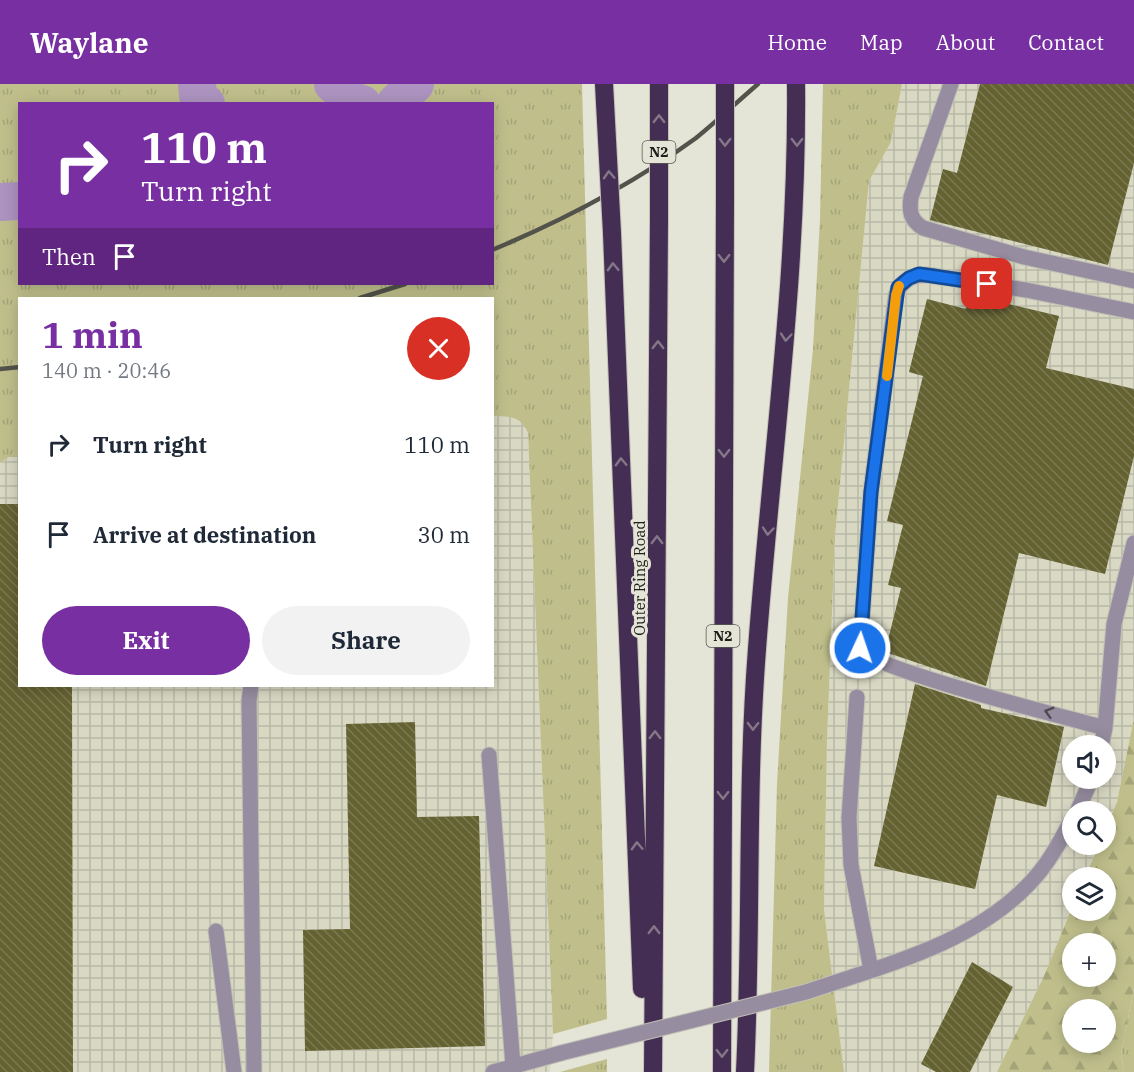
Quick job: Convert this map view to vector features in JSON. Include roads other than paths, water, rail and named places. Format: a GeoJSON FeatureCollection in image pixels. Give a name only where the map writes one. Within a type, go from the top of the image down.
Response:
{"type":"FeatureCollection","features":[{"type":"Feature","properties":{"kind":"highway"},"geometry":{"type":"LineString","coordinates":[[604,84],[612,233],[644,1072]]}},
{"type":"Feature","properties":{"kind":"highway","name":"Outer Ring Road"},"geometry":{"type":"LineString","coordinates":[[653,1072],[659,84]]}},
{"type":"Feature","properties":{"kind":"highway","name":"N2"},"geometry":{"type":"LineString","coordinates":[[722,1072],[725,84]]}},
{"type":"Feature","properties":{"kind":"highway"},"geometry":{"type":"LineString","coordinates":[[745,1072],[754,699],[791,282],[797,154],[796,84]]}},
{"type":"Feature","properties":{"kind":"lane"},"geometry":{"type":"LineString","coordinates":[[951,84],[911,197],[910,215],[915,222],[923,228],[1024,256],[1134,281]]}},
{"type":"Feature","properties":{"kind":"lane"},"geometry":{"type":"LineString","coordinates":[[1105,728],[940,682],[869,658],[860,648],[871,492],[898,287],[909,278],[928,275],[1026,290],[1134,312]]}},
{"type":"Feature","properties":{"kind":"lane"},"geometry":{"type":"LineString","coordinates":[[1103,735],[1114,624],[1134,543]]}},
{"type":"Feature","properties":{"kind":"lane"},"geometry":{"type":"LineString","coordinates":[[251,687],[254,1072]]}},
{"type":"Feature","properties":{"kind":"lane"},"geometry":{"type":"LineString","coordinates":[[857,697],[849,818],[851,865],[871,970]]}},
{"type":"Feature","properties":{"kind":"lane"},"geometry":{"type":"LineString","coordinates":[[489,755],[513,1066]]}},
{"type":"Feature","properties":{"kind":"lane"},"geometry":{"type":"LineString","coordinates":[[493,1072],[806,992],[920,953],[962,933],[1006,905],[1044,867],[1062,836]]}},
{"type":"Feature","properties":{"kind":"lane"},"geometry":{"type":"LineString","coordinates":[[216,931],[234,1072]]}},
{"type":"Feature","properties":{"kind":"waterway"},"geometry":{"type":"LineString","coordinates":[[197,84],[198,95],[204,102]]}},
{"type":"Feature","properties":{"kind":"waterway"},"geometry":{"type":"LineString","coordinates":[[333,84],[355,102]]}},
{"type":"Feature","properties":{"kind":"waterway"},"geometry":{"type":"LineString","coordinates":[[397,102],[415,84]]}},
{"type":"Feature","properties":{"kind":"waterway"},"geometry":{"type":"LineString","coordinates":[[0,202],[18,201]]}},
{"type":"Feature","properties":{"kind":"railway"},"geometry":{"type":"LineString","coordinates":[[494,249],[572,214],[648,171],[696,138],[758,84]]}},
{"type":"Feature","properties":{"kind":"railway"},"geometry":{"type":"LineString","coordinates":[[363,297],[402,285]]}},
{"type":"Feature","properties":{"kind":"railway"},"geometry":{"type":"LineString","coordinates":[[0,369],[18,367]]}}]}
